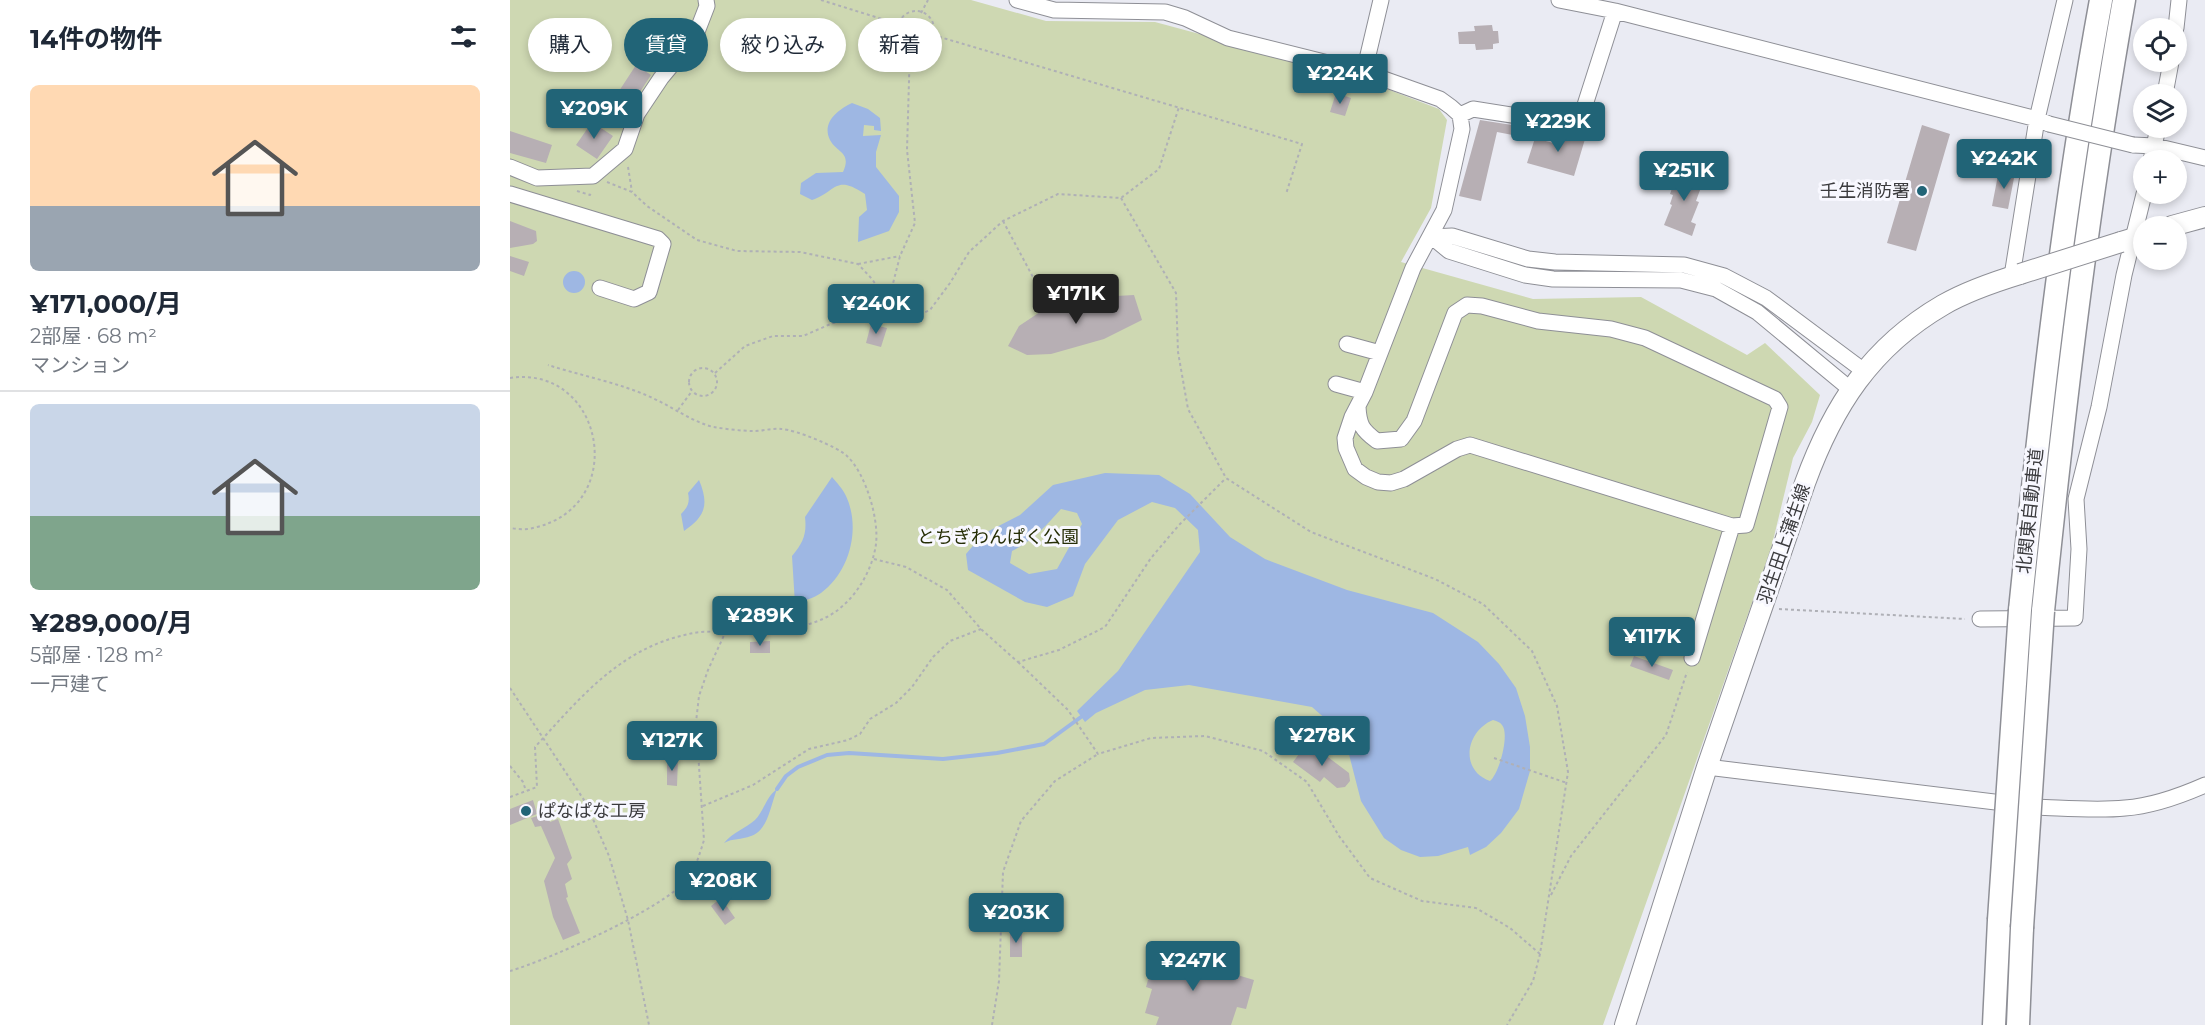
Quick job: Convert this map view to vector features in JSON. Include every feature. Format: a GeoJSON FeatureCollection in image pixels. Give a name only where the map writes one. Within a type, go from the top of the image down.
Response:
{"type":"FeatureCollection","features":[{"type":"Feature","properties":{"kind":"highway","name":"北関東自動車道"},"geometry":{"type":"LineString","coordinates":[[1994,1025],[2020,610],[2036,451],[2075,148],[2101,0]]}},
{"type":"Feature","properties":{"kind":"highway","name":"北関東自動車道"},"geometry":{"type":"LineString","coordinates":[[2020,1025],[2022,928],[2043,611],[2078,298],[2124,0]]}},
{"type":"Feature","properties":{"kind":"main road"},"geometry":{"type":"LineString","coordinates":[[2187,222],[2205,217]]}},
{"type":"Feature","properties":{"kind":"main road","name":"羽生田上蒲生線"},"geometry":{"type":"LineString","coordinates":[[1625,1025],[1707,767],[1817,448],[1850,389],[1864,371],[1917,323],[1944,304],[1976,289],[2016,275],[2133,239]]}},
{"type":"Feature","properties":{"kind":"street"},"geometry":{"type":"LineString","coordinates":[[510,167],[537,178],[593,176],[625,149],[637,114],[661,78],[695,37],[707,6],[706,0]]}},
{"type":"Feature","properties":{"kind":"street"},"geometry":{"type":"LineString","coordinates":[[1017,0],[1054,10],[1165,12],[1185,18],[1228,38],[1364,72],[1440,99],[1460,115],[1462,129],[1444,210],[1432,237],[1413,268],[1365,392],[1352,417],[1346,438],[1346,448],[1355,469],[1366,477],[1378,482],[1391,483],[1404,479],[1457,449],[1470,445],[1732,526],[1746,525],[1780,407],[1775,399],[1645,338],[1611,329],[1538,321],[1482,306],[1467,305],[1455,313],[1414,421],[1401,439],[1377,441],[1365,432],[1359,420],[1358,407]]}},
{"type":"Feature","properties":{"kind":"street"},"geometry":{"type":"LineString","coordinates":[[1364,72],[1381,0]]}},
{"type":"Feature","properties":{"kind":"street"},"geometry":{"type":"LineString","coordinates":[[1559,0],[1615,11],[2146,150]]}},
{"type":"Feature","properties":{"kind":"street"},"geometry":{"type":"LineString","coordinates":[[2016,275],[2065,0]]}},
{"type":"Feature","properties":{"kind":"street"},"geometry":{"type":"LineString","coordinates":[[2177,18],[2179,0]]}},
{"type":"Feature","properties":{"kind":"street"},"geometry":{"type":"LineString","coordinates":[[1460,115],[1473,109],[1537,119],[1568,121],[1576,117],[1584,108],[1615,11]]}},
{"type":"Feature","properties":{"kind":"street"},"geometry":{"type":"LineString","coordinates":[[2187,156],[2205,158]]}},
{"type":"Feature","properties":{"kind":"street"},"geometry":{"type":"LineString","coordinates":[[510,194],[658,239],[663,244],[649,292],[634,299],[600,288]]}},
{"type":"Feature","properties":{"kind":"street"},"geometry":{"type":"LineString","coordinates":[[1432,237],[1452,236],[1528,259],[1555,262],[1684,265],[1724,276],[1766,298],[1864,371]]}},
{"type":"Feature","properties":{"kind":"street"},"geometry":{"type":"LineString","coordinates":[[1432,237],[1449,251],[1525,275],[1553,279],[1681,280],[1716,289],[1757,312],[1850,389]]}},
{"type":"Feature","properties":{"kind":"street"},"geometry":{"type":"LineString","coordinates":[[1980,619],[2075,618],[2079,549],[2076,499],[2099,406],[2124,274],[2133,239]]}},
{"type":"Feature","properties":{"kind":"street"},"geometry":{"type":"LineString","coordinates":[[1347,344],[1380,353]]}},
{"type":"Feature","properties":{"kind":"street"},"geometry":{"type":"LineString","coordinates":[[1336,384],[1365,392]]}},
{"type":"Feature","properties":{"kind":"street"},"geometry":{"type":"LineString","coordinates":[[1692,658],[1732,526]]}},
{"type":"Feature","properties":{"kind":"street"},"geometry":{"type":"LineString","coordinates":[[1707,767],[2036,807],[2075,809],[2126,808],[2181,795],[2205,785]]}},
{"type":"Feature","properties":{"kind":"path"},"geometry":{"type":"LineString","coordinates":[[821,0],[879,18]]}},
{"type":"Feature","properties":{"kind":"path"},"geometry":{"type":"LineString","coordinates":[[921,13],[928,0]]}},
{"type":"Feature","properties":{"kind":"path"},"geometry":{"type":"LineString","coordinates":[[902,18],[905,14],[916,11],[927,14],[929,18]]}},
{"type":"Feature","properties":{"kind":"path"},"geometry":{"type":"LineString","coordinates":[[942,38],[1302,144],[1286,194]]}},
{"type":"Feature","properties":{"kind":"path"},"geometry":{"type":"LineString","coordinates":[[888,318],[888,303],[900,256],[915,223],[907,150],[909,72]]}},
{"type":"Feature","properties":{"kind":"path"},"geometry":{"type":"LineString","coordinates":[[715,373],[745,346],[772,336],[803,336],[833,323],[864,315],[907,320],[930,310],[951,283],[969,252],[1003,221],[1058,194],[1121,198],[1159,169],[1179,107]]}},
{"type":"Feature","properties":{"kind":"path"},"geometry":{"type":"LineString","coordinates":[[625,149],[632,192]]}},
{"type":"Feature","properties":{"kind":"path"},"geometry":{"type":"LineString","coordinates":[[593,176],[632,192],[647,206],[697,240],[737,251],[800,252],[858,264],[900,256]]}},
{"type":"Feature","properties":{"kind":"path"},"geometry":{"type":"LineString","coordinates":[[1121,198],[1176,293],[1178,352],[1188,409],[1226,478],[1311,532],[1435,579],[1483,603],[1532,651],[1557,706],[1568,772],[1540,954],[1533,981],[1507,1025]]}},
{"type":"Feature","properties":{"kind":"path"},"geometry":{"type":"LineString","coordinates":[[1003,221],[1050,309]]}},
{"type":"Feature","properties":{"kind":"path"},"geometry":{"type":"LineString","coordinates":[[858,264],[872,279],[888,303]]}},
{"type":"Feature","properties":{"kind":"path"},"geometry":{"type":"LineString","coordinates":[[510,797],[537,787],[535,747],[592,686],[624,660],[654,646],[689,634],[786,628],[810,624],[828,616],[846,603],[861,584],[874,559],[876,536],[874,509],[862,479],[847,456],[815,439],[783,428],[752,431],[712,426],[647,395],[549,365]]}},
{"type":"Feature","properties":{"kind":"path"},"geometry":{"type":"LineString","coordinates":[[705,368],[715,373],[718,384],[712,393],[702,396],[692,391],[689,381],[694,371],[705,368]]}},
{"type":"Feature","properties":{"kind":"path"},"geometry":{"type":"LineString","coordinates":[[510,378],[520,376],[544,380],[569,394],[587,417],[596,445],[593,474],[581,500],[559,519],[532,529],[510,528]]}},
{"type":"Feature","properties":{"kind":"path"},"geometry":{"type":"LineString","coordinates":[[677,411],[692,391]]}},
{"type":"Feature","properties":{"kind":"path"},"geometry":{"type":"LineString","coordinates":[[1018,662],[1059,650],[1105,627],[1151,558],[1179,525],[1226,478]]}},
{"type":"Feature","properties":{"kind":"path"},"geometry":{"type":"LineString","coordinates":[[874,559],[906,567],[947,590],[981,629],[1068,710],[1098,754]]}},
{"type":"Feature","properties":{"kind":"path"},"geometry":{"type":"LineString","coordinates":[[1763,608],[1980,619]]}},
{"type":"Feature","properties":{"kind":"path"},"geometry":{"type":"LineString","coordinates":[[703,806],[753,785],[809,749],[848,740],[860,734],[870,719],[896,703],[912,687],[933,657],[950,641],[981,629]]}},
{"type":"Feature","properties":{"kind":"path"},"geometry":{"type":"LineString","coordinates":[[510,971],[532,965],[628,920],[665,898],[687,879],[700,855],[704,840],[696,722],[699,696],[726,631]]}},
{"type":"Feature","properties":{"kind":"path"},"geometry":{"type":"LineString","coordinates":[[1549,898],[1571,856],[1666,735],[1692,658]]}},
{"type":"Feature","properties":{"kind":"path"},"geometry":{"type":"LineString","coordinates":[[510,688],[586,802],[612,862],[628,920],[649,1025]]}},
{"type":"Feature","properties":{"kind":"path"},"geometry":{"type":"LineString","coordinates":[[992,1025],[999,981],[1003,872],[1021,822],[1055,781],[1098,754],[1151,738],[1205,736],[1263,751],[1307,782],[1339,836],[1370,878],[1422,901],[1476,909],[1510,928],[1540,954]]}},
{"type":"Feature","properties":{"kind":"path"},"geometry":{"type":"LineString","coordinates":[[1494,758],[1567,783]]}},
{"type":"Feature","properties":{"kind":"path"},"geometry":{"type":"LineString","coordinates":[[510,766],[523,782],[526,790]]}},
{"type":"Feature","properties":{"kind":"green space","name":"とちぎわんぱく公園"},"geometry":{"type":"Polygon","coordinates":[[[510,0],[971,0],[1046,21],[1155,22],[1348,74],[1439,109],[1447,120],[1431,208],[1401,262],[1533,299],[1641,297],[1747,355],[1765,343],[1820,395],[1812,422],[1793,458],[1771,549],[1603,1025],[510,1025],[510,0]]]}},
{"type":"Feature","properties":{"kind":"water"},"geometry":{"type":"Polygon","coordinates":[[[852,103],[868,109],[880,118],[881,131],[874,130],[874,126],[864,125],[863,136],[881,135],[876,152],[876,167],[899,196],[899,212],[889,231],[858,242],[859,217],[867,210],[865,194],[848,185],[842,185],[812,200],[800,194],[801,183],[816,173],[843,172],[845,157],[830,140],[828,127],[837,113],[852,103]]]}},
{"type":"Feature","properties":{"kind":"water"},"geometry":{"type":"Polygon","coordinates":[[[574,271],[582,274],[585,282],[582,290],[574,293],[566,290],[563,282],[566,274],[574,271]]]}},
{"type":"Feature","properties":{"kind":"water"},"geometry":{"type":"Polygon","coordinates":[[[1105,473],[1159,475],[1190,494],[1230,537],[1265,559],[1347,590],[1433,613],[1478,642],[1499,664],[1516,688],[1525,716],[1530,747],[1530,771],[1519,809],[1501,833],[1486,847],[1470,855],[1468,847],[1438,856],[1420,857],[1401,850],[1384,838],[1361,801],[1344,735],[1312,707],[1189,685],[1145,690],[1096,713],[1085,722],[1077,711],[1118,671],[1200,552],[1198,530],[1175,508],[1152,502],[1118,520],[1085,564],[1073,596],[1047,607],[1025,602],[968,570],[966,554],[983,534],[1020,515],[1053,485],[1105,473]],[[1061,509],[1038,533],[1012,551],[1010,563],[1029,574],[1057,569],[1082,524],[1077,513],[1061,509]],[[1493,720],[1477,733],[1470,750],[1470,760],[1474,768],[1480,776],[1490,781],[1500,763],[1505,737],[1502,725],[1493,720]]]}},
{"type":"Feature","properties":{"kind":"water"},"geometry":{"type":"Polygon","coordinates":[[[832,477],[845,493],[850,508],[852,535],[850,549],[846,562],[831,584],[818,595],[795,604],[792,556],[803,538],[805,517],[832,477]]]}},
{"type":"Feature","properties":{"kind":"water"},"geometry":{"type":"Polygon","coordinates":[[[699,480],[704,496],[704,509],[697,520],[684,531],[681,514],[688,504],[688,493],[699,480]]]}},
{"type":"Feature","properties":{"kind":"water"},"geometry":{"type":"Polygon","coordinates":[[[777,789],[761,829],[751,836],[724,843],[755,820],[777,789]]]}},
{"type":"Feature","properties":{"kind":"building"},"geometry":{"type":"Polygon","coordinates":[[[1492,25],[1493,31],[1498,31],[1499,43],[1493,44],[1493,49],[1476,50],[1475,44],[1459,44],[1458,32],[1475,31],[1474,26],[1492,25]]]}},
{"type":"Feature","properties":{"kind":"building"},"geometry":{"type":"Polygon","coordinates":[[[631,72],[646,72],[651,75],[625,119],[608,108],[631,72]]]}},
{"type":"Feature","properties":{"kind":"building"},"geometry":{"type":"Polygon","coordinates":[[[1336,93],[1351,98],[1345,116],[1330,112],[1336,93]]]}},
{"type":"Feature","properties":{"kind":"building"},"geometry":{"type":"Polygon","coordinates":[[[1480,120],[1525,127],[1523,137],[1497,132],[1481,201],[1459,196],[1480,120]]]}},
{"type":"Feature","properties":{"kind":"building"},"geometry":{"type":"Polygon","coordinates":[[[592,122],[613,136],[597,159],[576,145],[592,122]]]}},
{"type":"Feature","properties":{"kind":"building"},"geometry":{"type":"Polygon","coordinates":[[[1922,125],[1950,134],[1916,251],[1887,243],[1922,125]]]}},
{"type":"Feature","properties":{"kind":"building"},"geometry":{"type":"Polygon","coordinates":[[[510,131],[552,145],[546,163],[510,153],[510,131]]]}},
{"type":"Feature","properties":{"kind":"building"},"geometry":{"type":"Polygon","coordinates":[[[1556,131],[1585,139],[1574,176],[1527,163],[1535,138],[1553,143],[1556,131]]]}},
{"type":"Feature","properties":{"kind":"building"},"geometry":{"type":"Polygon","coordinates":[[[1679,169],[1704,179],[1696,201],[1699,202],[1691,222],[1696,224],[1692,236],[1664,225],[1672,205],[1670,204],[1673,195],[1670,194],[1679,169]]]}},
{"type":"Feature","properties":{"kind":"building"},"geometry":{"type":"Polygon","coordinates":[[[1999,170],[2015,173],[2008,209],[1992,206],[1999,170]]]}},
{"type":"Feature","properties":{"kind":"building"},"geometry":{"type":"Polygon","coordinates":[[[510,221],[536,231],[537,241],[533,244],[510,248],[510,221]]]}},
{"type":"Feature","properties":{"kind":"building"},"geometry":{"type":"Polygon","coordinates":[[[510,256],[529,262],[524,276],[510,271],[510,256]]]}},
{"type":"Feature","properties":{"kind":"building"},"geometry":{"type":"Polygon","coordinates":[[[1134,295],[1142,320],[1104,339],[1051,354],[1027,355],[1008,346],[1019,326],[1040,312],[1098,297],[1134,295]]]}},
{"type":"Feature","properties":{"kind":"building"},"geometry":{"type":"Polygon","coordinates":[[[871,324],[887,328],[881,347],[866,343],[871,324]]]}},
{"type":"Feature","properties":{"kind":"building"},"geometry":{"type":"Polygon","coordinates":[[[770,641],[770,653],[750,653],[750,642],[770,641]]]}},
{"type":"Feature","properties":{"kind":"building"},"geometry":{"type":"Polygon","coordinates":[[[1634,656],[1673,670],[1669,680],[1630,666],[1634,656]]]}},
{"type":"Feature","properties":{"kind":"building"},"geometry":{"type":"Polygon","coordinates":[[[1308,742],[1349,773],[1350,781],[1345,787],[1337,788],[1324,777],[1320,782],[1293,762],[1308,742]]]}},
{"type":"Feature","properties":{"kind":"building"},"geometry":{"type":"Polygon","coordinates":[[[667,759],[678,759],[677,786],[667,785],[667,759]]]}},
{"type":"Feature","properties":{"kind":"building"},"geometry":{"type":"Polygon","coordinates":[[[533,800],[537,814],[510,825],[510,809],[533,800]]]}},
{"type":"Feature","properties":{"kind":"building"},"geometry":{"type":"Polygon","coordinates":[[[547,813],[550,822],[558,819],[572,858],[567,864],[572,879],[565,884],[568,897],[566,898],[580,933],[563,940],[553,917],[544,881],[555,858],[541,826],[535,827],[531,818],[547,813]]]}},
{"type":"Feature","properties":{"kind":"building"},"geometry":{"type":"Polygon","coordinates":[[[721,898],[735,918],[725,925],[711,906],[721,898]]]}},
{"type":"Feature","properties":{"kind":"building"},"geometry":{"type":"Polygon","coordinates":[[[1010,930],[1022,930],[1022,957],[1010,957],[1010,930]]]}},
{"type":"Feature","properties":{"kind":"building"},"geometry":{"type":"Polygon","coordinates":[[[1158,944],[1194,954],[1190,967],[1212,974],[1214,968],[1254,980],[1246,1009],[1237,1007],[1231,1025],[1156,1025],[1159,1017],[1145,1013],[1152,989],[1146,987],[1158,944]]]}},
{"type":"Feature","properties":{"kind":"waterway"},"geometry":{"type":"LineString","coordinates":[[777,789],[786,776],[798,767],[827,755],[849,753],[943,759],[997,753],[1044,744],[1081,717]]}},
{"type":"Feature","properties":{"kind":"place","name":"壬生消防署"},"geometry":{"type":"Point","coordinates":[1922,191]}},
{"type":"Feature","properties":{"kind":"place","name":"ぱなぱな工房"},"geometry":{"type":"Point","coordinates":[526,811]}}]}
